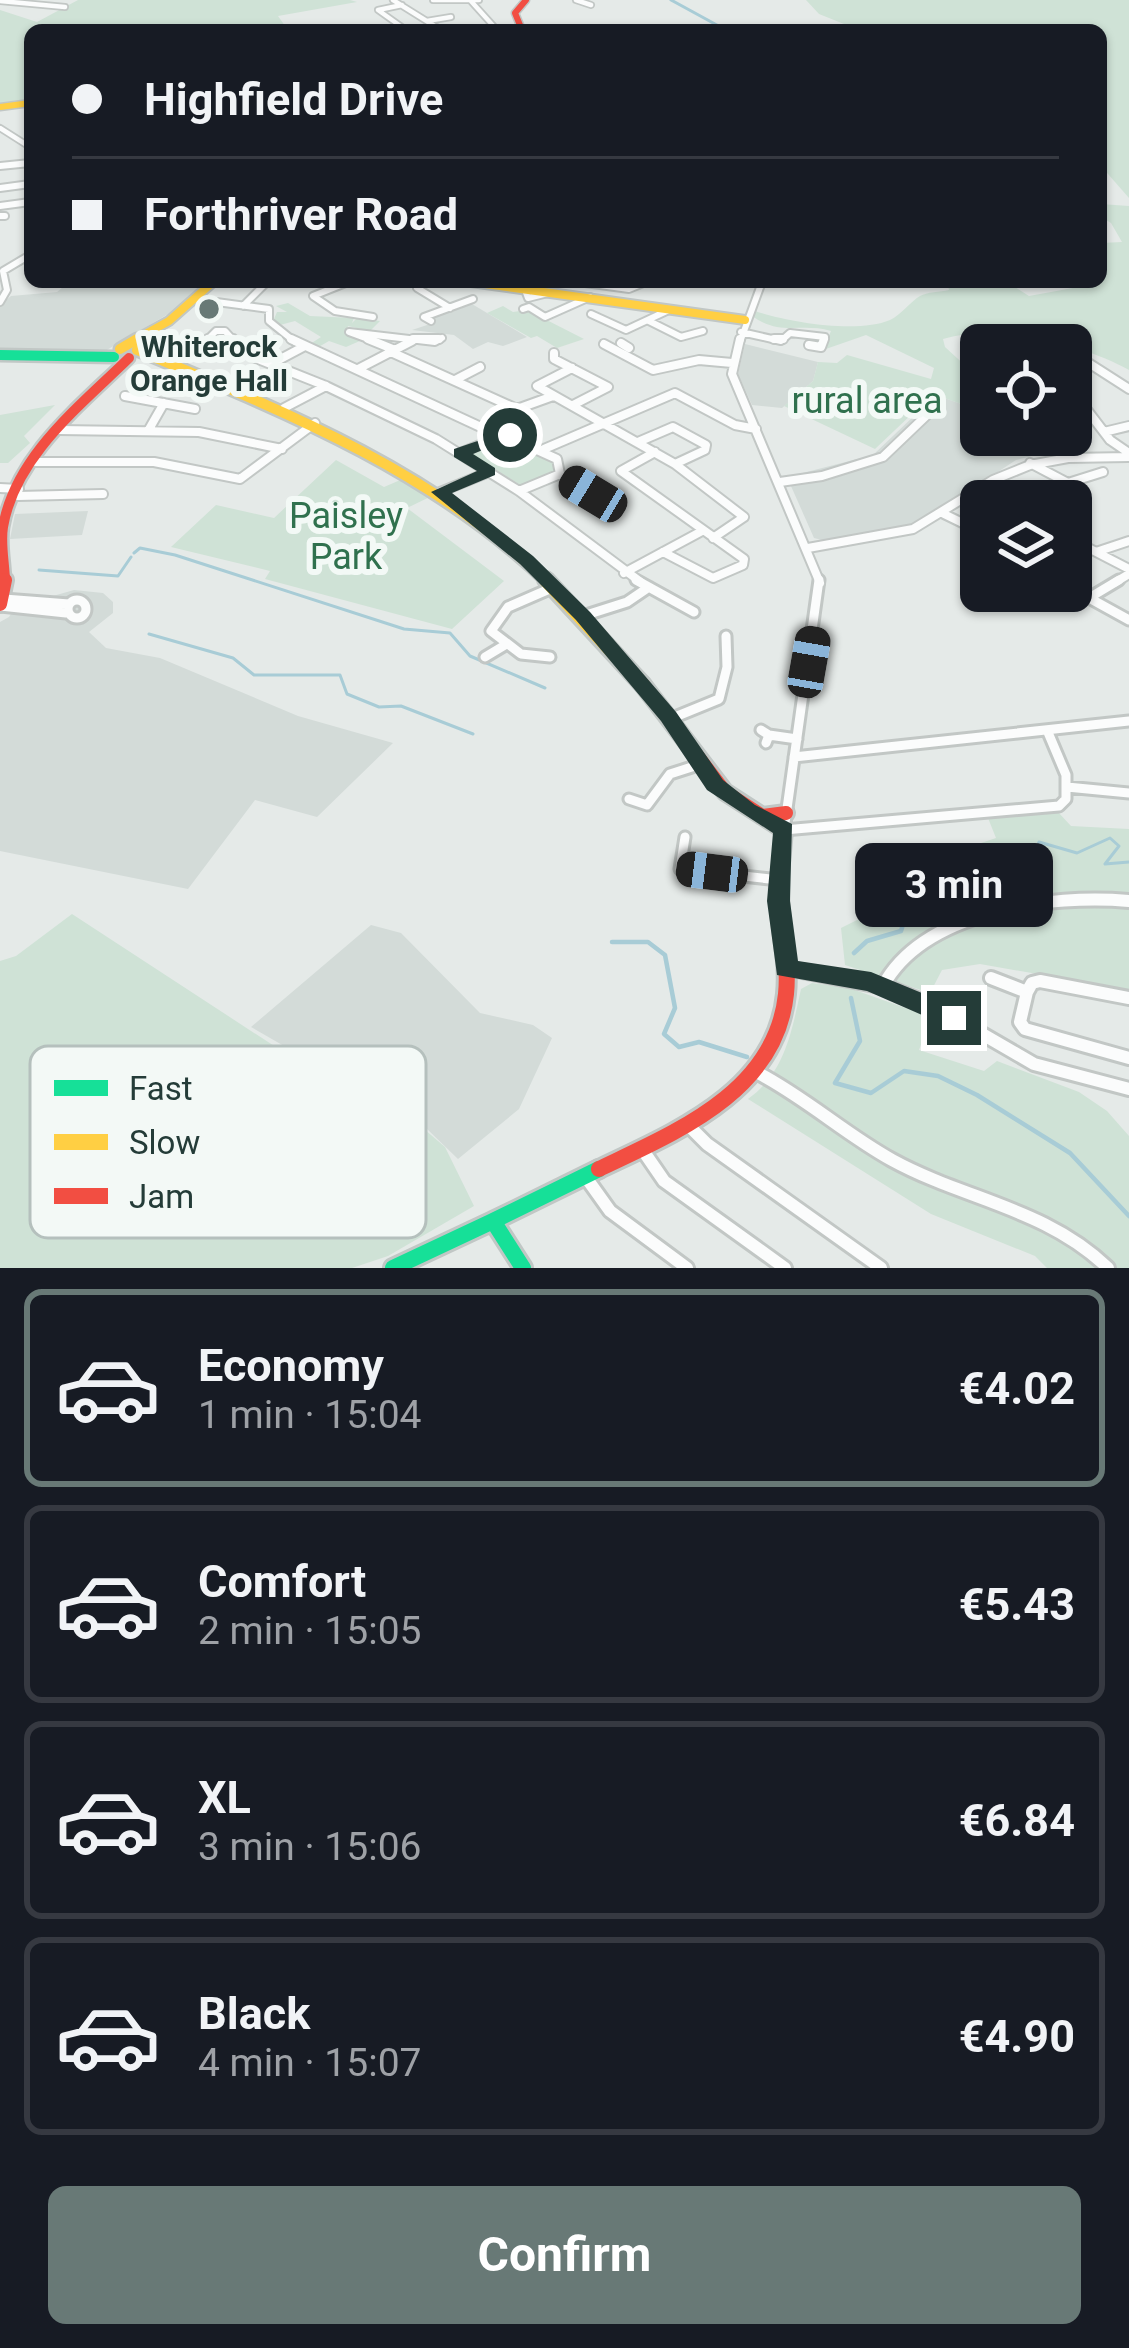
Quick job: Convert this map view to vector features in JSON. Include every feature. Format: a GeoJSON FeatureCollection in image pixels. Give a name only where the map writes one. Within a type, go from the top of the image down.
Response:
{"type":"FeatureCollection","features":[{"type":"Feature","properties":{"kind":"main road"},"geometry":{"type":"LineString","coordinates":[[1,602],[7,590],[0,567],[0,539],[32,461],[129,352],[206,288]]}},
{"type":"Feature","properties":{"kind":"main road"},"geometry":{"type":"LineString","coordinates":[[512,288],[671,309],[743,326]]}},
{"type":"Feature","properties":{"kind":"main road"},"geometry":{"type":"LineString","coordinates":[[0,355],[94,357],[129,352],[284,408],[440,492],[554,586],[583,616],[670,719],[698,765],[724,793],[784,830],[779,880],[786,990],[774,1045],[758,1073],[688,1125],[393,1268]]}},
{"type":"Feature","properties":{"kind":"main road"},"geometry":{"type":"LineString","coordinates":[[755,815],[786,813]]}},
{"type":"Feature","properties":{"kind":"main road"},"geometry":{"type":"LineString","coordinates":[[493,1220],[523,1268]]}},
{"type":"Feature","properties":{"kind":"street"},"geometry":{"type":"LineString","coordinates":[[0,0],[65,7]]}},
{"type":"Feature","properties":{"kind":"street"},"geometry":{"type":"LineString","coordinates":[[393,0],[432,24]]}},
{"type":"Feature","properties":{"kind":"street"},"geometry":{"type":"LineString","coordinates":[[433,0],[479,0]]}},
{"type":"Feature","properties":{"kind":"street"},"geometry":{"type":"LineString","coordinates":[[470,0],[492,24]]}},
{"type":"Feature","properties":{"kind":"street"},"geometry":{"type":"LineString","coordinates":[[576,0],[591,5]]}},
{"type":"Feature","properties":{"kind":"street"},"geometry":{"type":"LineString","coordinates":[[398,24],[378,10],[402,5]]}},
{"type":"Feature","properties":{"kind":"street"},"geometry":{"type":"LineString","coordinates":[[427,21],[450,14],[459,22]]}},
{"type":"Feature","properties":{"kind":"street"},"geometry":{"type":"LineString","coordinates":[[0,128],[24,144]]}},
{"type":"Feature","properties":{"kind":"street"},"geometry":{"type":"LineString","coordinates":[[2,144],[17,140]]}},
{"type":"Feature","properties":{"kind":"street"},"geometry":{"type":"LineString","coordinates":[[1,155],[14,164],[19,186]]}},
{"type":"Feature","properties":{"kind":"street"},"geometry":{"type":"LineString","coordinates":[[0,166],[24,163]]}},
{"type":"Feature","properties":{"kind":"street"},"geometry":{"type":"LineString","coordinates":[[0,188],[24,185]]}},
{"type":"Feature","properties":{"kind":"street"},"geometry":{"type":"LineString","coordinates":[[0,302],[7,290],[3,271],[24,259]]}},
{"type":"Feature","properties":{"kind":"street"},"geometry":{"type":"LineString","coordinates":[[243,306],[261,288]]}},
{"type":"Feature","properties":{"kind":"street"},"geometry":{"type":"LineString","coordinates":[[333,288],[313,296],[335,311],[373,316]]}},
{"type":"Feature","properties":{"kind":"street"},"geometry":{"type":"LineString","coordinates":[[417,288],[450,308]]}},
{"type":"Feature","properties":{"kind":"street"},"geometry":{"type":"LineString","coordinates":[[759,288],[732,363],[734,381],[821,585],[784,830],[1064,804],[1066,787],[1047,730]]}},
{"type":"Feature","properties":{"kind":"street"},"geometry":{"type":"LineString","coordinates":[[524,309],[530,307],[544,317],[590,297]]}},
{"type":"Feature","properties":{"kind":"street"},"geometry":{"type":"LineString","coordinates":[[194,299],[271,310],[269,320],[303,347],[500,436],[520,438],[544,449],[557,459],[560,474],[611,504]]}},
{"type":"Feature","properties":{"kind":"street"},"geometry":{"type":"LineString","coordinates":[[430,321],[424,317],[473,299]]}},
{"type":"Feature","properties":{"kind":"street"},"geometry":{"type":"LineString","coordinates":[[591,314],[620,329],[646,323],[671,309]]}},
{"type":"Feature","properties":{"kind":"street"},"geometry":{"type":"LineString","coordinates":[[629,317],[675,336],[700,334]]}},
{"type":"Feature","properties":{"kind":"street"},"geometry":{"type":"LineString","coordinates":[[743,326],[780,345],[790,333],[825,338],[821,347],[809,346]]}},
{"type":"Feature","properties":{"kind":"street"},"geometry":{"type":"LineString","coordinates":[[246,354],[225,331],[215,331],[206,340],[326,386],[460,453],[519,491],[623,573],[694,612]]}},
{"type":"Feature","properties":{"kind":"street"},"geometry":{"type":"LineString","coordinates":[[442,338],[434,342],[349,332],[517,409],[554,395]]}},
{"type":"Feature","properties":{"kind":"street"},"geometry":{"type":"LineString","coordinates":[[358,369],[413,340]]}},
{"type":"Feature","properties":{"kind":"street"},"geometry":{"type":"LineString","coordinates":[[604,344],[623,346],[653,370],[699,360],[732,363]]}},
{"type":"Feature","properties":{"kind":"street"},"geometry":{"type":"LineString","coordinates":[[272,364],[303,347]]}},
{"type":"Feature","properties":{"kind":"street"},"geometry":{"type":"LineString","coordinates":[[554,353],[554,359],[608,387],[573,405]]}},
{"type":"Feature","properties":{"kind":"street"},"geometry":{"type":"LineString","coordinates":[[1092,365],[1129,389]]}},
{"type":"Feature","properties":{"kind":"street"},"geometry":{"type":"LineString","coordinates":[[455,380],[476,367]]}},
{"type":"Feature","properties":{"kind":"street"},"geometry":{"type":"LineString","coordinates":[[572,368],[538,384],[675,464],[744,517],[713,538]]}},
{"type":"Feature","properties":{"kind":"street"},"geometry":{"type":"LineString","coordinates":[[284,408],[326,386]]}},
{"type":"Feature","properties":{"kind":"street"},"geometry":{"type":"LineString","coordinates":[[152,401],[161,389]]}},
{"type":"Feature","properties":{"kind":"street"},"geometry":{"type":"LineString","coordinates":[[544,449],[675,393],[735,425],[755,425]]}},
{"type":"Feature","properties":{"kind":"street"},"geometry":{"type":"LineString","coordinates":[[125,396],[196,410]]}},
{"type":"Feature","properties":{"kind":"street"},"geometry":{"type":"LineString","coordinates":[[148,430],[164,403]]}},
{"type":"Feature","properties":{"kind":"street"},"geometry":{"type":"LineString","coordinates":[[780,482],[816,478],[883,457],[928,414]]}},
{"type":"Feature","properties":{"kind":"street"},"geometry":{"type":"LineString","coordinates":[[1092,419],[1129,455]]}},
{"type":"Feature","properties":{"kind":"street"},"geometry":{"type":"LineString","coordinates":[[32,461],[154,462],[235,479],[250,476],[315,423]]}},
{"type":"Feature","properties":{"kind":"street"},"geometry":{"type":"LineString","coordinates":[[1104,432],[1129,426]]}},
{"type":"Feature","properties":{"kind":"street"},"geometry":{"type":"LineString","coordinates":[[638,442],[673,427],[706,445],[706,450],[675,464]]}},
{"type":"Feature","properties":{"kind":"street"},"geometry":{"type":"LineString","coordinates":[[59,430],[199,432],[282,449]]}},
{"type":"Feature","properties":{"kind":"street"},"geometry":{"type":"LineString","coordinates":[[460,453],[500,436]]}},
{"type":"Feature","properties":{"kind":"street"},"geometry":{"type":"LineString","coordinates":[[655,452],[620,470],[740,553],[743,565],[713,578],[663,552]]}},
{"type":"Feature","properties":{"kind":"street"},"geometry":{"type":"LineString","coordinates":[[808,548],[884,538],[944,514],[988,482],[1030,464],[1129,455]]}},
{"type":"Feature","properties":{"kind":"street"},"geometry":{"type":"LineString","coordinates":[[1030,464],[1068,483],[1097,472]]}},
{"type":"Feature","properties":{"kind":"street"},"geometry":{"type":"LineString","coordinates":[[440,492],[489,472]]}},
{"type":"Feature","properties":{"kind":"street"},"geometry":{"type":"LineString","coordinates":[[519,491],[560,474]]}},
{"type":"Feature","properties":{"kind":"street"},"geometry":{"type":"LineString","coordinates":[[0,488],[103,494]]}},
{"type":"Feature","properties":{"kind":"street"},"geometry":{"type":"LineString","coordinates":[[944,514],[960,520]]}},
{"type":"Feature","properties":{"kind":"street"},"geometry":{"type":"LineString","coordinates":[[623,573],[702,531]]}},
{"type":"Feature","properties":{"kind":"street"},"geometry":{"type":"LineString","coordinates":[[1096,552],[1129,541]]}},
{"type":"Feature","properties":{"kind":"street"},"geometry":{"type":"LineString","coordinates":[[1092,550],[1129,571],[1092,596]]}},
{"type":"Feature","properties":{"kind":"street"},"geometry":{"type":"LineString","coordinates":[[550,656],[521,654],[491,631],[494,620],[522,598],[554,586]]}},
{"type":"Feature","properties":{"kind":"street"},"geometry":{"type":"LineString","coordinates":[[583,616],[627,602],[649,587]]}},
{"type":"Feature","properties":{"kind":"street"},"geometry":{"type":"LineString","coordinates":[[1092,600],[1129,620]]}},
{"type":"Feature","properties":{"kind":"street"},"geometry":{"type":"LineString","coordinates":[[1,602],[68,609]]}},
{"type":"Feature","properties":{"kind":"street"},"geometry":{"type":"LineString","coordinates":[[670,719],[719,699],[727,667],[726,636]]}},
{"type":"Feature","properties":{"kind":"street"},"geometry":{"type":"LineString","coordinates":[[485,657],[505,644]]}},
{"type":"Feature","properties":{"kind":"street"},"geometry":{"type":"LineString","coordinates":[[794,757],[1129,721]]}},
{"type":"Feature","properties":{"kind":"street"},"geometry":{"type":"LineString","coordinates":[[765,736],[796,739]]}},
{"type":"Feature","properties":{"kind":"street"},"geometry":{"type":"LineString","coordinates":[[629,800],[647,806],[670,774],[698,765]]}},
{"type":"Feature","properties":{"kind":"street"},"geometry":{"type":"LineString","coordinates":[[1066,787],[1129,793]]}},
{"type":"Feature","properties":{"kind":"street"},"geometry":{"type":"LineString","coordinates":[[685,837],[680,868],[779,880]]}},
{"type":"Feature","properties":{"kind":"street"},"geometry":{"type":"LineString","coordinates":[[883,986],[904,954],[1006,905],[1066,896],[1129,901]]}},
{"type":"Feature","properties":{"kind":"street"},"geometry":{"type":"LineString","coordinates":[[786,968],[883,986],[939,1009],[1025,1060],[1085,1082],[1129,1089]]}},
{"type":"Feature","properties":{"kind":"street"},"geometry":{"type":"LineString","coordinates":[[786,990],[817,971]]}},
{"type":"Feature","properties":{"kind":"street"},"geometry":{"type":"LineString","coordinates":[[991,978],[1027,992]]}},
{"type":"Feature","properties":{"kind":"street"},"geometry":{"type":"LineString","coordinates":[[1129,998],[1032,982],[1020,1022],[1025,1029],[1129,1058]]}},
{"type":"Feature","properties":{"kind":"street"},"geometry":{"type":"LineString","coordinates":[[758,1073],[797,1093],[894,1161],[1051,1223],[1093,1251],[1108,1268]]}},
{"type":"Feature","properties":{"kind":"street"},"geometry":{"type":"LineString","coordinates":[[688,1125],[706,1144],[881,1268]]}},
{"type":"Feature","properties":{"kind":"street"},"geometry":{"type":"LineString","coordinates":[[642,1149],[664,1181],[785,1268]]}},
{"type":"Feature","properties":{"kind":"street"},"geometry":{"type":"LineString","coordinates":[[585,1176],[610,1210],[687,1268]]}},
{"type":"Feature","properties":{"kind":"shaded area"},"geometry":{"type":"Polygon","coordinates":[[[62,288],[198,288],[175,310],[105,351],[82,355],[0,351],[0,305],[11,296],[62,288]]]}},
{"type":"Feature","properties":{"kind":"shaded area"},"geometry":{"type":"Polygon","coordinates":[[[472,304],[527,337],[473,349],[454,335],[412,330],[436,322],[430,317],[472,304]]]}},
{"type":"Feature","properties":{"kind":"shaded area"},"geometry":{"type":"Polygon","coordinates":[[[745,344],[818,362],[813,381],[782,408],[752,405],[738,374],[745,344]]]}},
{"type":"Feature","properties":{"kind":"shaded area"},"geometry":{"type":"Polygon","coordinates":[[[936,395],[960,404],[960,456],[1032,456],[1016,460],[986,480],[960,480],[960,497],[904,528],[826,541],[814,538],[787,477],[873,455],[936,395]]]}},
{"type":"Feature","properties":{"kind":"shaded area"},"geometry":{"type":"Polygon","coordinates":[[[88,511],[82,535],[10,539],[15,514],[88,511]]]}},
{"type":"Feature","properties":{"kind":"shaded area"},"geometry":{"type":"Polygon","coordinates":[[[74,590],[103,593],[113,602],[113,613],[89,632],[106,648],[160,658],[298,716],[393,743],[317,817],[255,800],[188,889],[0,851],[0,622],[9,617],[23,594],[53,596],[74,590]]]}},
{"type":"Feature","properties":{"kind":"shaded area"},"geometry":{"type":"Polygon","coordinates":[[[371,925],[401,933],[480,1013],[533,1025],[552,1038],[519,1109],[458,1159],[426,1128],[426,1046],[284,1046],[251,1027],[371,925]]]}},
{"type":"Feature","properties":{"kind":"green space"},"geometry":{"type":"Polygon","coordinates":[[[78,0],[357,2],[278,16],[284,24],[24,24],[24,102],[0,106],[0,10],[37,22],[78,0]]]}},
{"type":"Feature","properties":{"kind":"green space"},"geometry":{"type":"Polygon","coordinates":[[[806,0],[1129,0],[1129,198],[1107,173],[1107,24],[844,24],[819,14],[806,0]]]}},
{"type":"Feature","properties":{"kind":"green space","name":"rural area"},"geometry":{"type":"Polygon","coordinates":[[[1107,204],[1129,206],[1129,370],[1092,354],[1092,324],[960,324],[960,336],[943,339],[960,361],[960,404],[933,394],[875,449],[784,406],[813,381],[818,362],[837,363],[847,355],[931,379],[934,368],[866,335],[823,350],[831,331],[782,328],[752,316],[755,311],[803,322],[859,326],[890,320],[920,296],[948,288],[1016,288],[1029,296],[1107,288],[1107,243],[1122,242],[1107,221],[1107,204]]]}},
{"type":"Feature","properties":{"kind":"green space"},"geometry":{"type":"Polygon","coordinates":[[[288,303],[310,316],[354,318],[352,323],[357,318],[380,321],[370,331],[348,326],[345,335],[362,340],[346,347],[329,341],[315,349],[307,346],[321,337],[295,321],[280,325],[274,319],[277,312],[287,312],[276,306],[288,303]]]}},
{"type":"Feature","properties":{"kind":"green space"},"geometry":{"type":"Polygon","coordinates":[[[503,306],[513,312],[527,310],[584,339],[557,348],[537,336],[531,338],[487,313],[503,306]]]}},
{"type":"Feature","properties":{"kind":"green space"},"geometry":{"type":"Polygon","coordinates":[[[55,405],[24,436],[30,443],[8,463],[0,463],[0,415],[55,405]]]}},
{"type":"Feature","properties":{"kind":"green space"},"geometry":{"type":"Polygon","coordinates":[[[504,436],[553,459],[559,470],[522,486],[468,452],[504,436]]]}},
{"type":"Feature","properties":{"kind":"green space","name":"Paisley Park"},"geometry":{"type":"Polygon","coordinates":[[[336,460],[384,487],[412,475],[440,492],[407,508],[504,581],[452,629],[265,579],[270,571],[171,547],[216,505],[274,518],[336,460]]]}},
{"type":"Feature","properties":{"kind":"green space"},"geometry":{"type":"Polygon","coordinates":[[[1058,812],[1071,826],[1129,829],[1129,990],[980,964],[942,970],[930,993],[845,965],[841,928],[895,901],[945,855],[996,838],[988,818],[1058,812]]]}},
{"type":"Feature","properties":{"kind":"green space"},"geometry":{"type":"Polygon","coordinates":[[[72,914],[274,1046],[30,1046],[30,1238],[419,1238],[388,1256],[352,1268],[0,1268],[0,961],[16,956],[72,914]]]}},
{"type":"Feature","properties":{"kind":"green space"},"geometry":{"type":"Polygon","coordinates":[[[812,983],[849,988],[931,1017],[919,1050],[984,1071],[997,1061],[1079,1092],[1107,1111],[1129,1136],[1129,1268],[1047,1268],[1035,1256],[931,1214],[748,1099],[779,1064],[801,989],[812,983]]]}},
{"type":"Feature","properties":{"kind":"green space"},"geometry":{"type":"Polygon","coordinates":[[[426,1131],[445,1147],[474,1206],[426,1234],[426,1131]]]}},
{"type":"Feature","properties":{"kind":"waterway"},"geometry":{"type":"LineString","coordinates":[[671,0],[715,24]]}},
{"type":"Feature","properties":{"kind":"waterway"},"geometry":{"type":"LineString","coordinates":[[134,553],[140,548],[175,555],[404,629],[450,633],[470,656],[545,688]]}},
{"type":"Feature","properties":{"kind":"waterway"},"geometry":{"type":"LineString","coordinates":[[39,570],[118,576],[131,557]]}},
{"type":"Feature","properties":{"kind":"waterway"},"geometry":{"type":"LineString","coordinates":[[149,634],[233,658],[254,675],[340,675],[347,694],[379,707],[401,706],[473,734]]}},
{"type":"Feature","properties":{"kind":"waterway"},"geometry":{"type":"LineString","coordinates":[[983,886],[979,871],[993,863],[1030,862],[1039,842],[1077,853],[1110,838],[1119,846],[1105,864],[1129,862]]}},
{"type":"Feature","properties":{"kind":"waterway"},"geometry":{"type":"LineString","coordinates":[[854,953],[867,941],[901,931],[905,918],[926,911],[940,888],[976,902],[985,893],[982,883]]}},
{"type":"Feature","properties":{"kind":"waterway"},"geometry":{"type":"LineString","coordinates":[[612,942],[648,942],[665,955],[675,1008],[664,1034],[679,1047],[699,1042],[747,1057]]}},
{"type":"Feature","properties":{"kind":"waterway"},"geometry":{"type":"LineString","coordinates":[[851,998],[860,1041],[835,1083],[871,1093],[904,1071],[938,1076],[1070,1153],[1129,1216]]}},
{"type":"Feature","properties":{"kind":"traffic: fast"},"geometry":{"type":"LineString","coordinates":[[0,355],[114,357]]}},
{"type":"Feature","properties":{"kind":"traffic: fast"},"geometry":{"type":"LineString","coordinates":[[523,1268],[493,1221],[599,1169]]}},
{"type":"Feature","properties":{"kind":"traffic: fast"},"geometry":{"type":"LineString","coordinates":[[393,1268],[493,1221]]}},
{"type":"Feature","properties":{"kind":"traffic: slow"},"geometry":{"type":"LineString","coordinates":[[0,107],[24,104]]}},
{"type":"Feature","properties":{"kind":"traffic: slow"},"geometry":{"type":"LineString","coordinates":[[120,349],[169,321],[206,288]]}},
{"type":"Feature","properties":{"kind":"traffic: slow"},"geometry":{"type":"LineString","coordinates":[[514,288],[745,320]]}},
{"type":"Feature","properties":{"kind":"traffic: slow"},"geometry":{"type":"LineString","coordinates":[[137,350],[328,431],[436,491],[547,580],[643,685]]}},
{"type":"Feature","properties":{"kind":"traffic: jam"},"geometry":{"type":"LineString","coordinates":[[520,24],[515,13],[526,0]]}},
{"type":"Feature","properties":{"kind":"traffic: jam"},"geometry":{"type":"LineString","coordinates":[[0,604],[5,577],[2,530],[20,480],[51,435],[129,358]]}},
{"type":"Feature","properties":{"kind":"traffic: jam"},"geometry":{"type":"LineString","coordinates":[[599,1169],[689,1123],[743,1083],[764,1059],[779,1030],[786,996],[778,904],[784,830],[725,792],[643,685]]}},
{"type":"Feature","properties":{"kind":"traffic: jam"},"geometry":{"type":"LineString","coordinates":[[762,816],[786,813]]}},
{"type":"Feature","properties":{"kind":"place","name":"Whiterock Orange Hall"},"geometry":{"type":"Point","coordinates":[209,309]}},
{"type":"Feature","properties":{"kind":"route"},"geometry":{"type":"LineString","coordinates":[[510,435],[460,453],[489,472],[440,492],[526,560],[583,616],[669,717],[715,785],[784,830],[778,901],[786,968],[871,982],[924,1001],[954,1018]]}}]}
